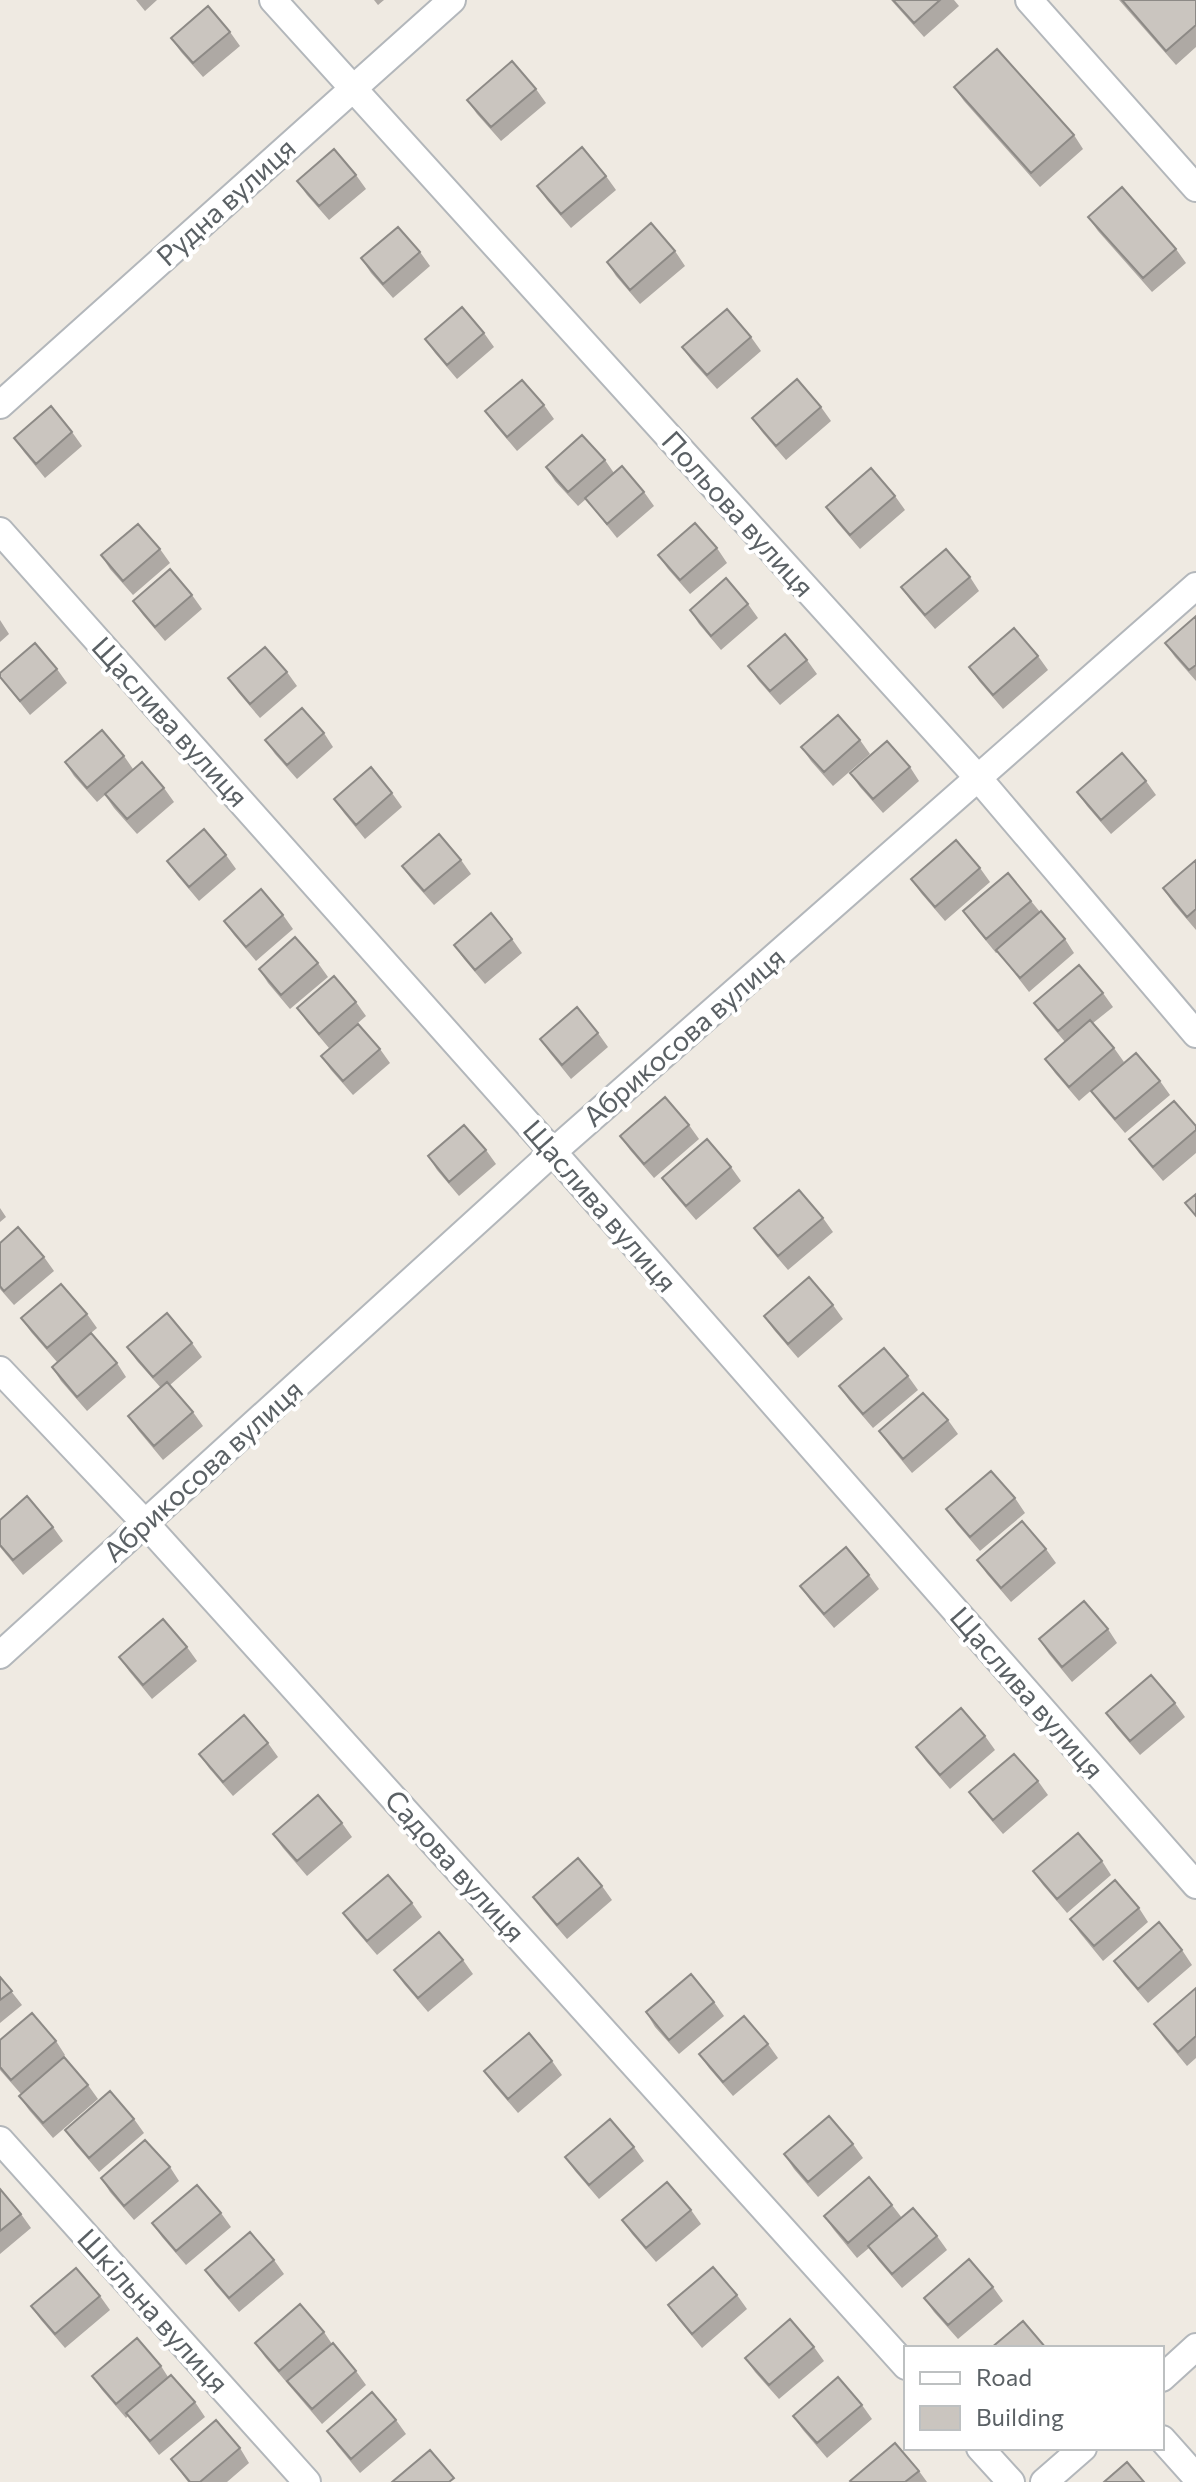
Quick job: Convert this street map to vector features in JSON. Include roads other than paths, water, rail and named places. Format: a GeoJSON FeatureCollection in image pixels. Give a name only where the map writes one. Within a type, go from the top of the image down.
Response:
{"type":"FeatureCollection","features":[{"type":"Feature","properties":{"kind":"street","name":"Польова вулиця"},"geometry":{"type":"LineString","coordinates":[[273,0],[979,779],[1196,1034]]}},
{"type":"Feature","properties":{"kind":"street","name":"Рудна вулиця"},"geometry":{"type":"LineString","coordinates":[[0,405],[452,0]]}},
{"type":"Feature","properties":{"kind":"street"},"geometry":{"type":"LineString","coordinates":[[1029,0],[1196,188]]}},
{"type":"Feature","properties":{"kind":"street","name":"Щаслива вулиця"},"geometry":{"type":"LineString","coordinates":[[0,531],[553,1152],[1196,1885]]}},
{"type":"Feature","properties":{"kind":"street","name":"Абрикосова вулиця"},"geometry":{"type":"LineString","coordinates":[[0,1655],[553,1152],[1196,586]]}},
{"type":"Feature","properties":{"kind":"street","name":"Садова вулиця"},"geometry":{"type":"LineString","coordinates":[[0,1370],[146,1524],[904,2364]]}},
{"type":"Feature","properties":{"kind":"street","name":"Шкільна вулиця"},"geometry":{"type":"LineString","coordinates":[[0,2140],[307,2482]]}},
{"type":"Feature","properties":{"kind":"street"},"geometry":{"type":"LineString","coordinates":[[1164,2376],[1196,2347]]}},
{"type":"Feature","properties":{"kind":"street"},"geometry":{"type":"LineString","coordinates":[[1164,2441],[1196,2477]]}},
{"type":"Feature","properties":{"kind":"street"},"geometry":{"type":"LineString","coordinates":[[982,2450],[1011,2482]]}},
{"type":"Feature","properties":{"kind":"street"},"geometry":{"type":"LineString","coordinates":[[1044,2482],[1081,2450]]}}]}
